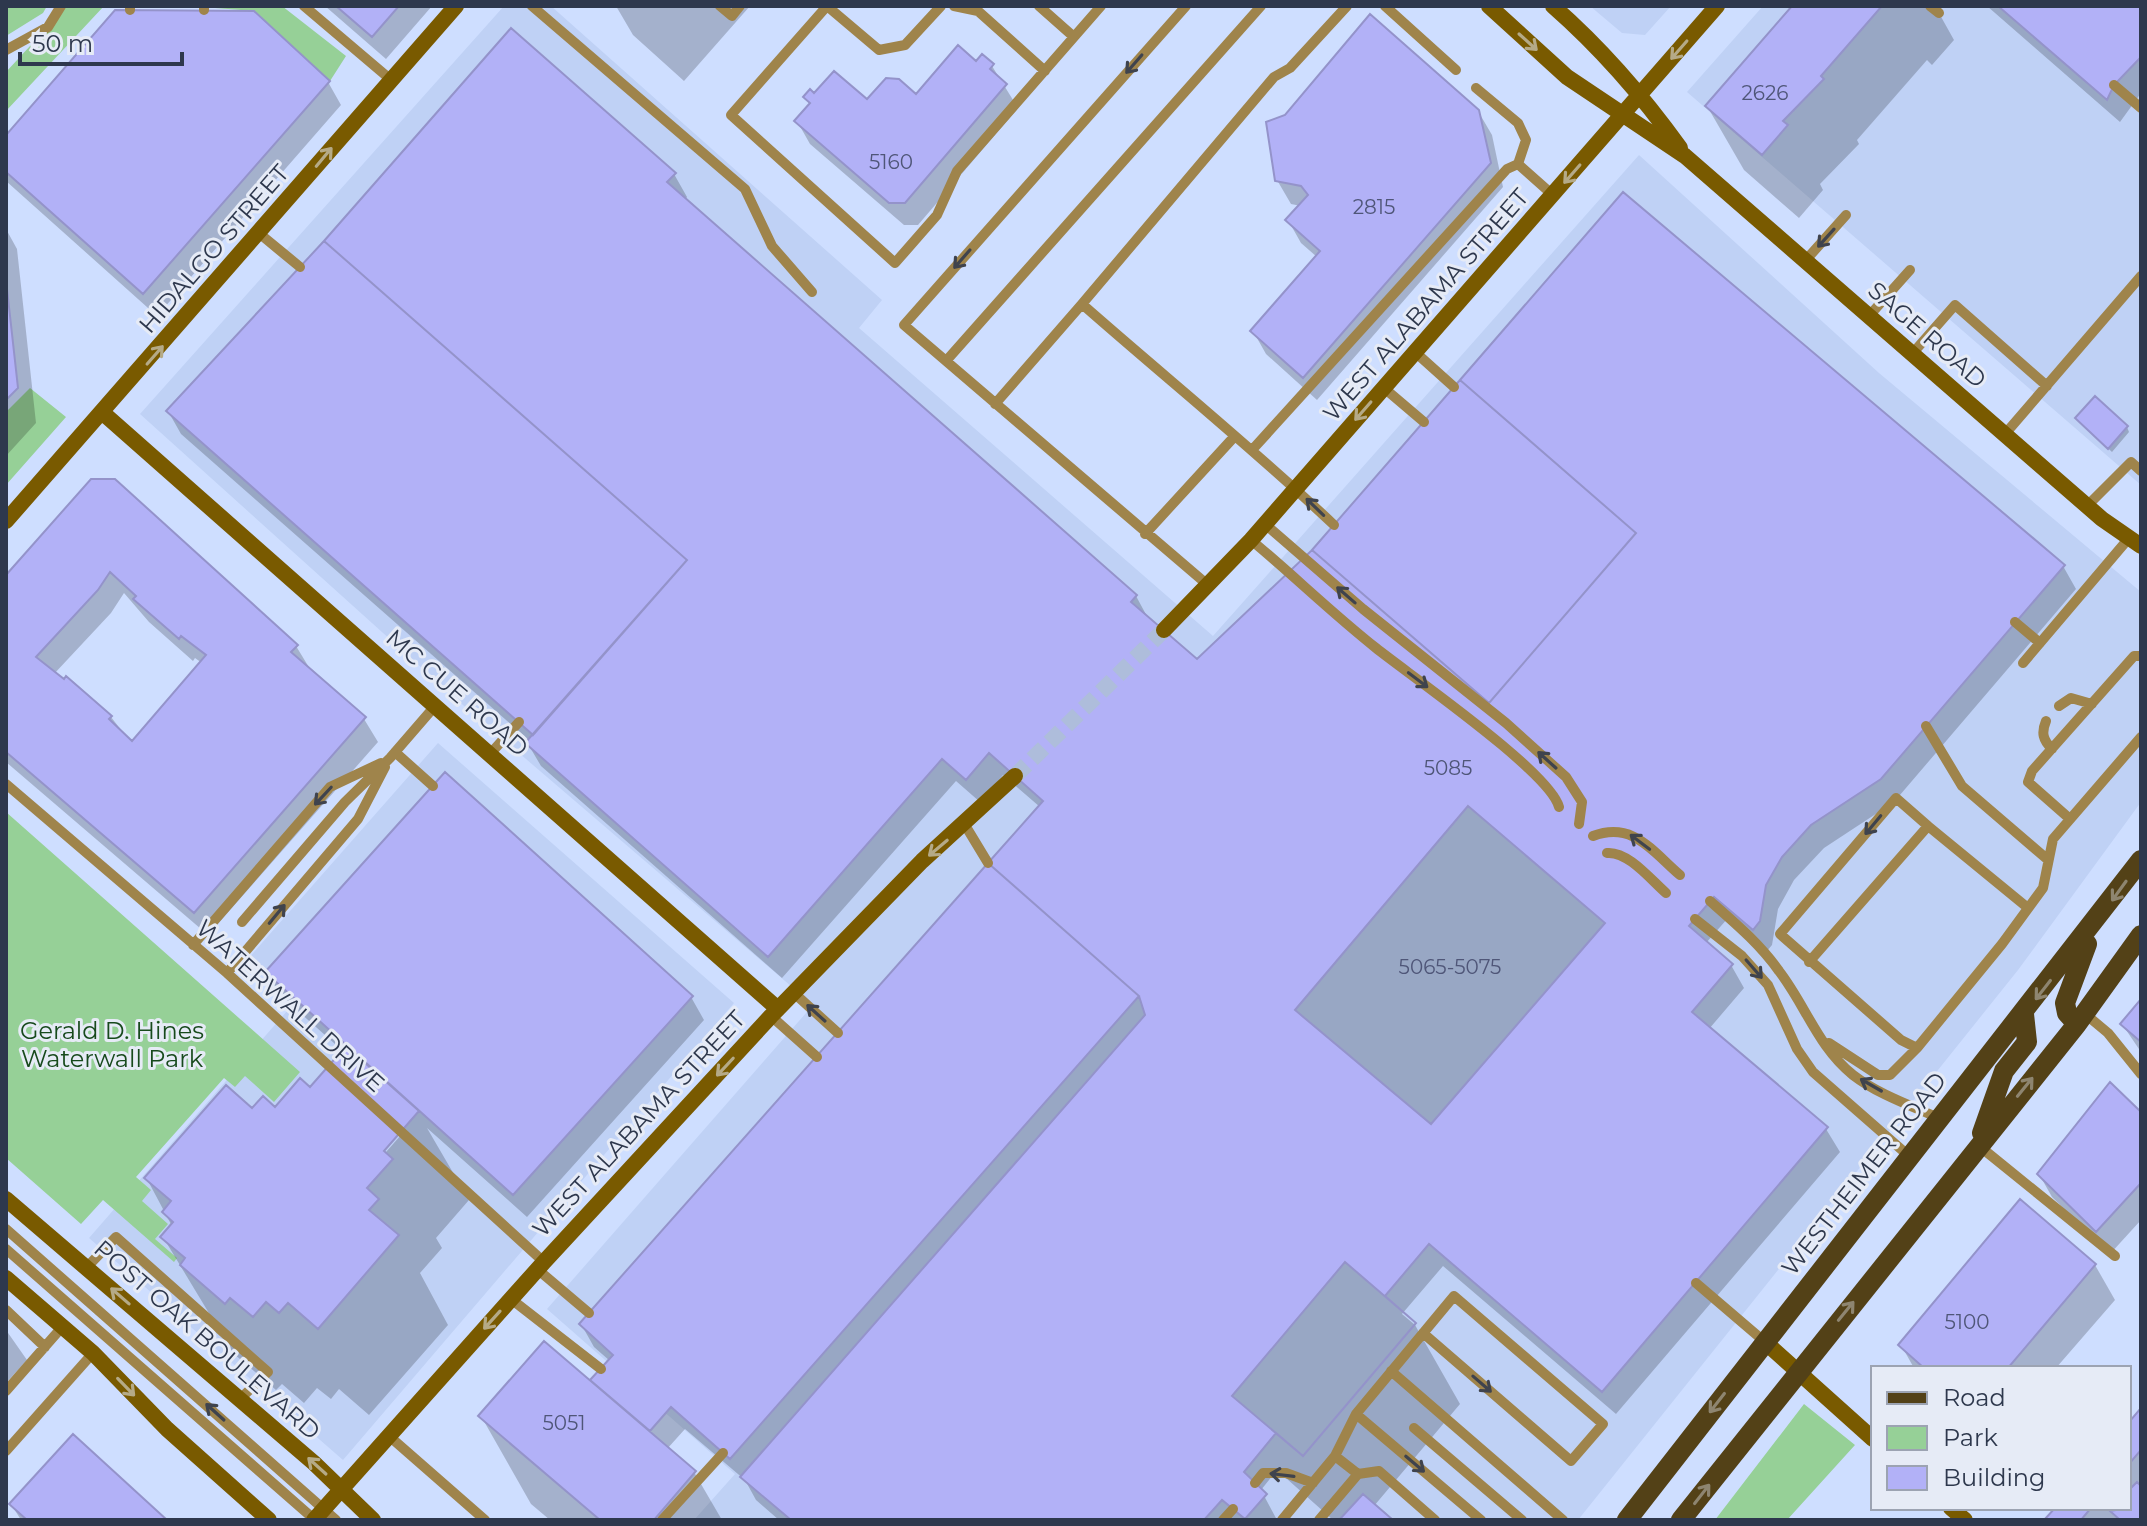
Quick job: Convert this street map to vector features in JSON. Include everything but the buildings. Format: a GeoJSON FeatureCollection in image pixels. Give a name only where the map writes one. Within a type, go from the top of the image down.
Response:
{"type":"FeatureCollection","features":[{"type":"Feature","properties":{"kind":"main road","name":"WESTHEIMER ROAD"},"geometry":{"type":"LineString","coordinates":[[1627,1520],[2096,922],[2141,860]]}},
{"type":"Feature","properties":{"kind":"main road"},"geometry":{"type":"LineString","coordinates":[[2080,1018],[2065,1010],[2065,1003],[2096,922]]}},
{"type":"Feature","properties":{"kind":"main road"},"geometry":{"type":"LineString","coordinates":[[1681,1520],[2080,1018],[2141,935]]}},
{"type":"Feature","properties":{"kind":"main road"},"geometry":{"type":"LineString","coordinates":[[1977,1146],[2004,1071],[2027,1042],[2024,1014]]}},
{"type":"Feature","properties":{"kind":"street","name":"HIDALGO STREET"},"geometry":{"type":"LineString","coordinates":[[6,521],[260,234],[390,79],[456,6]]}},
{"type":"Feature","properties":{"kind":"street","name":"SAGE ROAD"},"geometry":{"type":"LineString","coordinates":[[1489,6],[1567,77],[1685,156],[2087,506],[2135,542]]}},
{"type":"Feature","properties":{"kind":"street","name":"SAGE ROAD"},"geometry":{"type":"LineString","coordinates":[[1553,6],[1598,46],[1641,94],[1685,156]]}},
{"type":"Feature","properties":{"kind":"street","name":"WEST ALABAMA STREET"},"geometry":{"type":"LineString","coordinates":[[1164,630],[1251,540],[1717,6]]}},
{"type":"Feature","properties":{"kind":"street","name":"MC CUE ROAD"},"geometry":{"type":"LineString","coordinates":[[103,413],[490,754],[774,1013]]}},
{"type":"Feature","properties":{"kind":"street","name":"WEST ALABAMA STREET"},"geometry":{"type":"LineString","coordinates":[[321,1518],[341,1489],[511,1299],[774,1013],[922,861],[965,825],[1015,776]]}},
{"type":"Feature","properties":{"kind":"street","name":"POST OAK BOULEVARD"},"geometry":{"type":"LineString","coordinates":[[6,1199],[240,1399],[373,1520]]}},
{"type":"Feature","properties":{"kind":"street"},"geometry":{"type":"LineString","coordinates":[[6,1278],[93,1353],[167,1429],[269,1520]]}},
{"type":"Feature","properties":{"kind":"street"},"geometry":{"type":"LineString","coordinates":[[1765,1342],[1871,1437]]}},
{"type":"Feature","properties":{"kind":"lane"},"geometry":{"type":"LineString","coordinates":[[6,50],[48,27],[61,6]]}},
{"type":"Feature","properties":{"kind":"lane"},"geometry":{"type":"LineString","coordinates":[[304,6],[390,79]]}},
{"type":"Feature","properties":{"kind":"lane"},"geometry":{"type":"LineString","coordinates":[[532,6],[745,189],[772,246],[812,292]]}},
{"type":"Feature","properties":{"kind":"lane"},"geometry":{"type":"LineString","coordinates":[[720,6],[732,16],[740,6]]}},
{"type":"Feature","properties":{"kind":"lane"},"geometry":{"type":"LineString","coordinates":[[941,6],[905,45],[879,50],[827,6],[731,115],[895,263],[937,215],[957,171],[1101,6]]}},
{"type":"Feature","properties":{"kind":"lane"},"geometry":{"type":"LineString","coordinates":[[954,6],[978,11],[1045,71]]}},
{"type":"Feature","properties":{"kind":"lane"},"geometry":{"type":"LineString","coordinates":[[1039,6],[1074,37]]}},
{"type":"Feature","properties":{"kind":"lane"},"geometry":{"type":"LineString","coordinates":[[1186,6],[904,325],[1209,586]]}},
{"type":"Feature","properties":{"kind":"lane"},"geometry":{"type":"LineString","coordinates":[[946,361],[1261,6]]}},
{"type":"Feature","properties":{"kind":"lane"},"geometry":{"type":"LineString","coordinates":[[995,404],[1274,77],[1290,68],[1347,6]]}},
{"type":"Feature","properties":{"kind":"lane"},"geometry":{"type":"LineString","coordinates":[[1385,6],[1456,70]]}},
{"type":"Feature","properties":{"kind":"lane"},"geometry":{"type":"LineString","coordinates":[[2114,85],[2141,108]]}},
{"type":"Feature","properties":{"kind":"lane"},"geometry":{"type":"LineString","coordinates":[[1252,450],[1497,180],[1518,164],[1526,140],[1518,123],[1476,88]]}},
{"type":"Feature","properties":{"kind":"lane"},"geometry":{"type":"LineString","coordinates":[[1518,164],[1554,196]]}},
{"type":"Feature","properties":{"kind":"lane"},"geometry":{"type":"LineString","coordinates":[[1805,261],[1846,215]]}},
{"type":"Feature","properties":{"kind":"lane"},"geometry":{"type":"LineString","coordinates":[[260,234],[300,267]]}},
{"type":"Feature","properties":{"kind":"lane"},"geometry":{"type":"LineString","coordinates":[[1869,316],[1910,270]]}},
{"type":"Feature","properties":{"kind":"lane"},"geometry":{"type":"LineString","coordinates":[[2005,434],[2141,276]]}},
{"type":"Feature","properties":{"kind":"lane"},"geometry":{"type":"LineString","coordinates":[[1082,304],[1334,525]]}},
{"type":"Feature","properties":{"kind":"lane"},"geometry":{"type":"LineString","coordinates":[[1912,354],[1955,305],[2047,386]]}},
{"type":"Feature","properties":{"kind":"lane"},"geometry":{"type":"LineString","coordinates":[[1415,352],[1454,387]]}},
{"type":"Feature","properties":{"kind":"lane"},"geometry":{"type":"LineString","coordinates":[[1384,388],[1424,422]]}},
{"type":"Feature","properties":{"kind":"lane"},"geometry":{"type":"LineString","coordinates":[[1145,534],[1234,437]]}},
{"type":"Feature","properties":{"kind":"lane"},"geometry":{"type":"LineString","coordinates":[[2087,506],[2131,462],[2141,471]]}},
{"type":"Feature","properties":{"kind":"lane"},"geometry":{"type":"LineString","coordinates":[[1265,524],[1363,609],[1506,723],[1566,777],[1582,802],[1579,824]]}},
{"type":"Feature","properties":{"kind":"lane"},"geometry":{"type":"LineString","coordinates":[[1251,540],[1374,647],[1550,787],[1559,807]]}},
{"type":"Feature","properties":{"kind":"lane"},"geometry":{"type":"LineString","coordinates":[[2023,663],[2135,542]]}},
{"type":"Feature","properties":{"kind":"lane"},"geometry":{"type":"LineString","coordinates":[[2015,622],[2040,643]]}},
{"type":"Feature","properties":{"kind":"lane"},"geometry":{"type":"LineString","coordinates":[[2070,819],[2028,782],[2032,771],[2134,656],[2141,656]]}},
{"type":"Feature","properties":{"kind":"lane"},"geometry":{"type":"LineString","coordinates":[[2059,706],[2071,698],[2092,704]]}},
{"type":"Feature","properties":{"kind":"lane"},"geometry":{"type":"LineString","coordinates":[[242,922],[345,802],[435,706]]}},
{"type":"Feature","properties":{"kind":"lane"},"geometry":{"type":"LineString","coordinates":[[2046,721],[2042,730],[2045,742],[2052,749]]}},
{"type":"Feature","properties":{"kind":"lane"},"geometry":{"type":"LineString","coordinates":[[490,754],[519,722]]}},
{"type":"Feature","properties":{"kind":"lane"},"geometry":{"type":"LineString","coordinates":[[1926,726],[1962,786],[2047,859]]}},
{"type":"Feature","properties":{"kind":"lane"},"geometry":{"type":"LineString","coordinates":[[1812,1029],[1843,1054],[1878,1075],[1890,1075],[1917,1048],[2043,888],[2053,839],[2141,737]]}},
{"type":"Feature","properties":{"kind":"lane"},"geometry":{"type":"LineString","coordinates":[[392,755],[433,786]]}},
{"type":"Feature","properties":{"kind":"lane"},"geometry":{"type":"LineString","coordinates":[[193,945],[330,787],[392,755]]}},
{"type":"Feature","properties":{"kind":"lane"},"geometry":{"type":"LineString","coordinates":[[227,973],[358,819],[392,755]]}},
{"type":"Feature","properties":{"kind":"lane","name":"WATERWALL DRIVE"},"geometry":{"type":"LineString","coordinates":[[6,784],[227,973],[589,1313]]}},
{"type":"Feature","properties":{"kind":"lane"},"geometry":{"type":"LineString","coordinates":[[1917,1048],[1901,1040],[1780,934],[1896,798],[2028,908]]}},
{"type":"Feature","properties":{"kind":"lane"},"geometry":{"type":"LineString","coordinates":[[965,825],[988,863]]}},
{"type":"Feature","properties":{"kind":"lane"},"geometry":{"type":"LineString","coordinates":[[1809,962],[1928,826]]}},
{"type":"Feature","properties":{"kind":"lane"},"geometry":{"type":"LineString","coordinates":[[1593,836],[1610,830],[1625,831],[1680,875]]}},
{"type":"Feature","properties":{"kind":"lane"},"geometry":{"type":"LineString","coordinates":[[1607,853],[1615,853],[1626,859],[1666,893]]}},
{"type":"Feature","properties":{"kind":"lane"},"geometry":{"type":"LineString","coordinates":[[1710,901],[1755,941],[1781,973],[1812,1029],[1833,1056],[1869,1086],[1941,1119]]}},
{"type":"Feature","properties":{"kind":"lane"},"geometry":{"type":"LineString","coordinates":[[1695,919],[1742,956],[1768,985],[1797,1049],[1813,1072],[1911,1157]]}},
{"type":"Feature","properties":{"kind":"lane"},"geometry":{"type":"LineString","coordinates":[[794,993],[838,1033]]}},
{"type":"Feature","properties":{"kind":"lane"},"geometry":{"type":"LineString","coordinates":[[774,1013],[817,1057]]}},
{"type":"Feature","properties":{"kind":"lane"},"geometry":{"type":"LineString","coordinates":[[2080,1018],[2108,1033],[2141,1074]]}},
{"type":"Feature","properties":{"kind":"lane"},"geometry":{"type":"LineString","coordinates":[[1977,1146],[2115,1256]]}},
{"type":"Feature","properties":{"kind":"lane"},"geometry":{"type":"LineString","coordinates":[[6,1229],[321,1518]]}},
{"type":"Feature","properties":{"kind":"lane"},"geometry":{"type":"LineString","coordinates":[[87,1267],[116,1237],[268,1372],[240,1399]]}},
{"type":"Feature","properties":{"kind":"lane"},"geometry":{"type":"LineString","coordinates":[[6,1249],[321,1518]]}},
{"type":"Feature","properties":{"kind":"lane"},"geometry":{"type":"LineString","coordinates":[[1696,1283],[1765,1342]]}},
{"type":"Feature","properties":{"kind":"lane"},"geometry":{"type":"LineString","coordinates":[[1282,1520],[1335,1456],[1356,1414],[1391,1371],[1454,1296],[1603,1424],[1571,1461],[1423,1333]]}},
{"type":"Feature","properties":{"kind":"lane"},"geometry":{"type":"LineString","coordinates":[[511,1299],[601,1369]]}},
{"type":"Feature","properties":{"kind":"lane"},"geometry":{"type":"LineString","coordinates":[[6,1310],[45,1347]]}},
{"type":"Feature","properties":{"kind":"lane"},"geometry":{"type":"LineString","coordinates":[[6,1391],[63,1326]]}},
{"type":"Feature","properties":{"kind":"lane"},"geometry":{"type":"LineString","coordinates":[[6,1451],[93,1353]]}},
{"type":"Feature","properties":{"kind":"lane"},"geometry":{"type":"LineString","coordinates":[[1391,1371],[1549,1516],[1563,1520]]}},
{"type":"Feature","properties":{"kind":"lane"},"geometry":{"type":"LineString","coordinates":[[1356,1414],[1481,1520]]}},
{"type":"Feature","properties":{"kind":"lane"},"geometry":{"type":"LineString","coordinates":[[1414,1428],[1522,1520]]}},
{"type":"Feature","properties":{"kind":"lane"},"geometry":{"type":"LineString","coordinates":[[389,1436],[485,1520]]}},
{"type":"Feature","properties":{"kind":"lane"},"geometry":{"type":"LineString","coordinates":[[662,1520],[723,1453]]}},
{"type":"Feature","properties":{"kind":"lane"},"geometry":{"type":"LineString","coordinates":[[1335,1456],[1358,1474]]}},
{"type":"Feature","properties":{"kind":"lane"},"geometry":{"type":"LineString","coordinates":[[1319,1520],[1358,1474],[1379,1471],[1435,1520]]}},
{"type":"Feature","properties":{"kind":"lane"},"geometry":{"type":"LineString","coordinates":[[1255,1483],[1263,1473],[1286,1473],[1313,1483]]}},
{"type":"Feature","properties":{"kind":"lane"},"geometry":{"type":"LineString","coordinates":[[1223,1520],[1233,1509]]}},
{"type":"Feature","properties":{"kind":"shaded area"},"geometry":{"type":"Polygon","coordinates":[[[504,6],[551,6],[882,300],[859,328],[1213,636],[1639,155],[1879,373],[2141,592],[2141,802],[2018,970],[1578,1520],[694,1520],[735,1474],[547,1309],[813,1005],[463,705],[140,414],[504,6]]]}},
{"type":"Feature","properties":{"kind":"shaded area"},"geometry":{"type":"Polygon","coordinates":[[[1590,6],[1671,6],[1645,35],[1622,33],[1590,6]]]}},
{"type":"Feature","properties":{"kind":"shaded area"},"geometry":{"type":"Polygon","coordinates":[[[1763,6],[2141,6],[2141,485],[1687,92],[1763,6]]]}},
{"type":"Feature","properties":{"kind":"shaded area"},"geometry":{"type":"Polygon","coordinates":[[[438,743],[734,1003],[343,1460],[89,1238],[294,1003],[246,961],[438,743]]]}},
{"type":"Feature","properties":{"kind":"green space"},"geometry":{"type":"Polygon","coordinates":[[[6,6],[47,6],[43,13],[6,36],[6,6]]]}},
{"type":"Feature","properties":{"kind":"green space"},"geometry":{"type":"Polygon","coordinates":[[[67,6],[104,6],[6,111],[6,72],[67,6]]]}},
{"type":"Feature","properties":{"kind":"green space"},"geometry":{"type":"Polygon","coordinates":[[[189,6],[282,6],[346,56],[330,81],[254,11],[189,6]]]}},
{"type":"Feature","properties":{"kind":"green space"},"geometry":{"type":"Polygon","coordinates":[[[30,388],[66,417],[6,485],[6,412],[30,388]]]}},
{"type":"Feature","properties":{"kind":"green space","name":"Gerald D. Hines Waterwall Park"},"geometry":{"type":"Polygon","coordinates":[[[6,812],[300,1072],[274,1102],[245,1076],[235,1087],[224,1078],[136,1177],[151,1190],[142,1201],[168,1224],[155,1239],[177,1258],[174,1262],[103,1200],[81,1224],[6,1158],[6,812]]]}},
{"type":"Feature","properties":{"kind":"green space"},"geometry":{"type":"Polygon","coordinates":[[[1804,1404],[1855,1445],[1787,1520],[1715,1520],[1804,1404]]]}},
{"type":"Feature","properties":{"kind":"tunnel"},"geometry":{"type":"LineString","coordinates":[[1015,776],[1164,630]]}}]}
